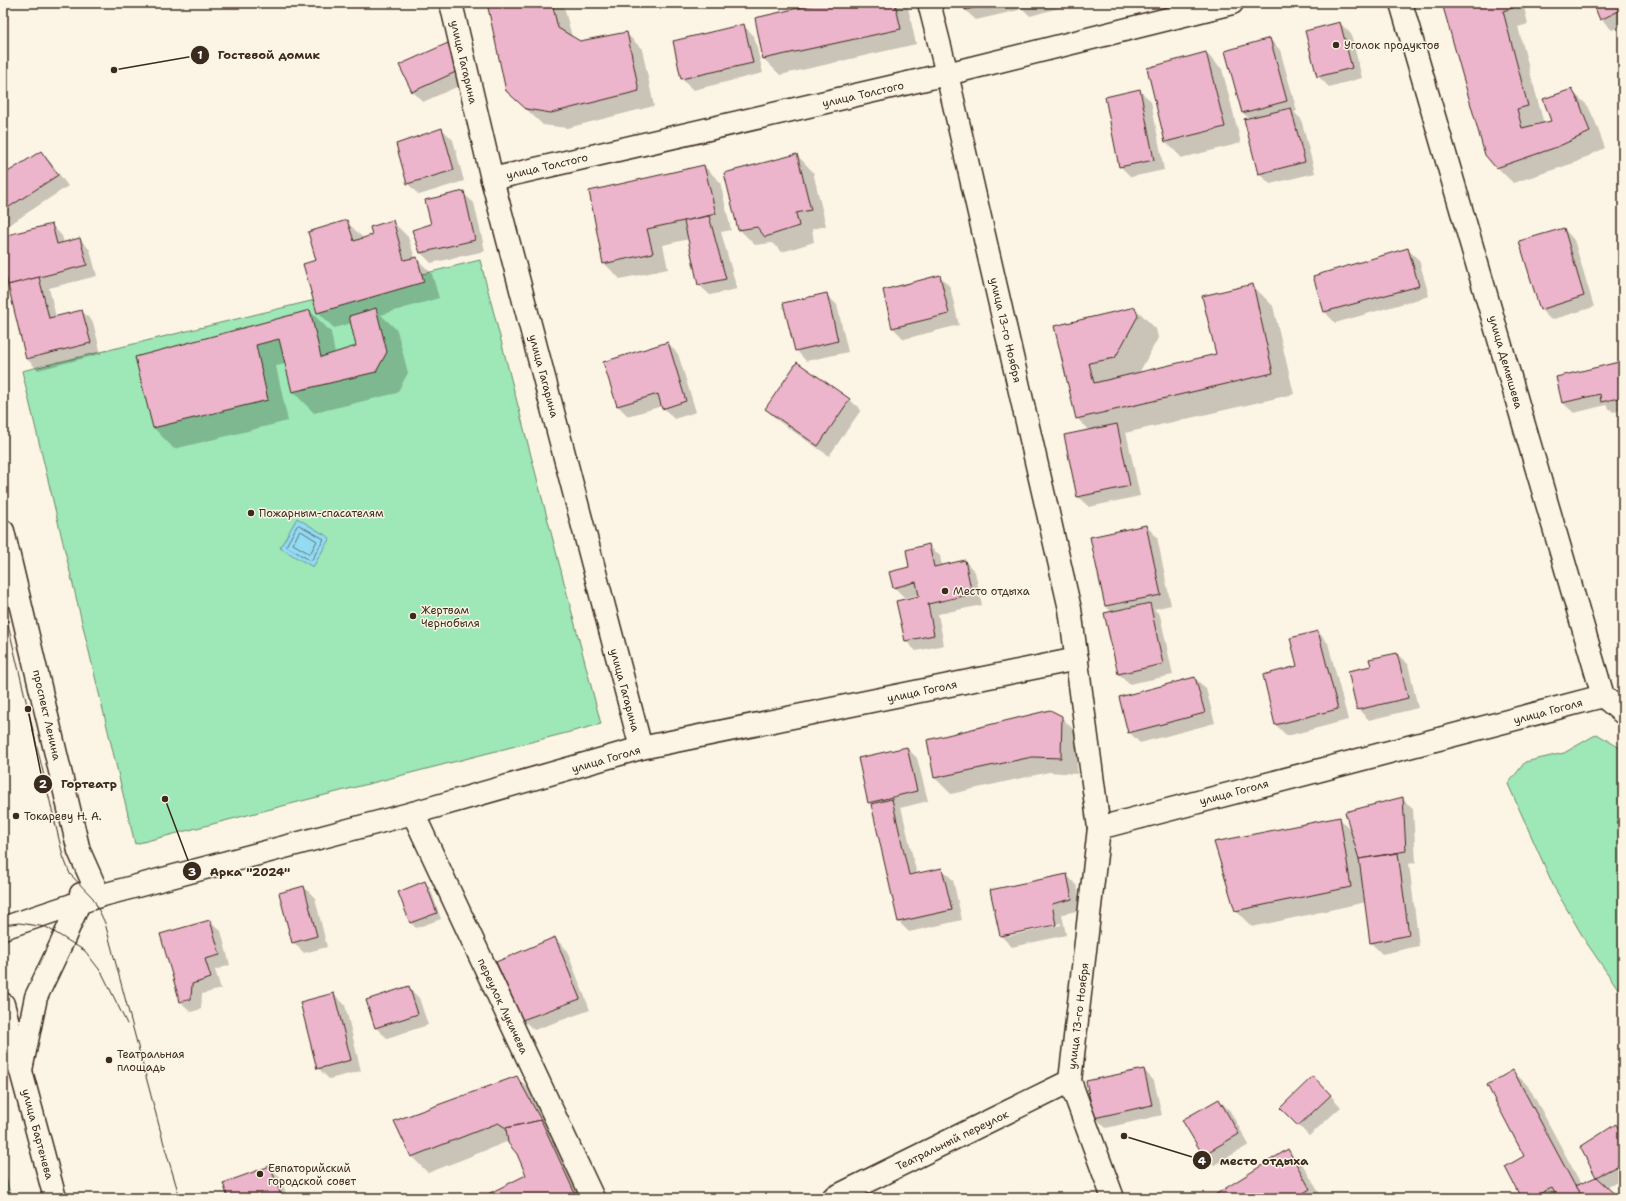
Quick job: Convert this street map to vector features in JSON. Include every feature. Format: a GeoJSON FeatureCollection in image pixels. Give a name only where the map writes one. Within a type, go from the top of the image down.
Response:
{"type":"FeatureCollection","features":[{"type":"Feature","properties":{"kind":"street","name":"улица Гагарина"},"geometry":{"type":"LineString","coordinates":[[450,3],[492,179],[641,748]]}},
{"type":"Feature","properties":{"kind":"street","name":"улица 13-го Ноября"},"geometry":{"type":"LineString","coordinates":[[929,3],[947,74],[1070,609],[1077,659]]}},
{"type":"Feature","properties":{"kind":"street","name":"улица Толстого"},"geometry":{"type":"LineString","coordinates":[[492,179],[947,74],[1232,3]]}},
{"type":"Feature","properties":{"kind":"street","name":"улица Демышева"},"geometry":{"type":"LineString","coordinates":[[1400,3],[1603,696]]}},
{"type":"Feature","properties":{"kind":"street","name":"проспект Ленина"},"geometry":{"type":"LineString","coordinates":[[3,531],[79,851],[82,886],[89,900],[36,997],[21,1070]]}},
{"type":"Feature","properties":{"kind":"street"},"geometry":{"type":"LineString","coordinates":[[1077,659],[1099,828]]}},
{"type":"Feature","properties":{"kind":"street","name":"улица Гоголя"},"geometry":{"type":"LineString","coordinates":[[3,928],[89,900],[413,813],[641,748],[1077,659]]}},
{"type":"Feature","properties":{"kind":"street"},"geometry":{"type":"LineString","coordinates":[[1603,696],[1623,713]]}},
{"type":"Feature","properties":{"kind":"street","name":"улица Гоголя"},"geometry":{"type":"LineString","coordinates":[[1099,828],[1603,696]]}},
{"type":"Feature","properties":{"kind":"street","name":"переулок Лукичева"},"geometry":{"type":"LineString","coordinates":[[413,813],[593,1198]]}},
{"type":"Feature","properties":{"kind":"street","name":"улица 13-го Ноября"},"geometry":{"type":"LineString","coordinates":[[1099,828],[1070,1081],[1113,1198]]}},
{"type":"Feature","properties":{"kind":"street","name":"улица Бартенева"},"geometry":{"type":"LineString","coordinates":[[3,1004],[56,1198]]}},
{"type":"Feature","properties":{"kind":"street","name":"Театральный переулок"},"geometry":{"type":"LineString","coordinates":[[836,1197],[1070,1081]]}},
{"type":"Feature","properties":{"kind":"green space"},"geometry":{"type":"Polygon","coordinates":[[[480,260],[601,724],[135,844],[22,371],[480,260]]]}},
{"type":"Feature","properties":{"kind":"green space"},"geometry":{"type":"Polygon","coordinates":[[[1597,734],[1623,750],[1623,996],[1586,942],[1554,887],[1508,784],[1525,762],[1564,753],[1597,734]]]}},
{"type":"Feature","properties":{"kind":"green space"},"geometry":{"type":"Polygon","coordinates":[[[3,1166],[11,1198],[3,1198],[3,1166]]]}},
{"type":"Feature","properties":{"kind":"water"},"geometry":{"type":"Polygon","coordinates":[[[297,518],[330,538],[313,567],[280,548],[297,518]]]}},
{"type":"Feature","properties":{"kind":"building"},"geometry":{"type":"Polygon","coordinates":[[[487,3],[552,3],[558,28],[580,41],[627,32],[639,91],[551,113],[526,109],[506,91],[487,3]]]}},
{"type":"Feature","properties":{"kind":"building"},"geometry":{"type":"Polygon","coordinates":[[[820,3],[895,3],[901,29],[763,59],[755,18],[820,3]]]}},
{"type":"Feature","properties":{"kind":"building"},"geometry":{"type":"Polygon","coordinates":[[[963,3],[993,3],[965,10],[963,3]]]}},
{"type":"Feature","properties":{"kind":"building"},"geometry":{"type":"Polygon","coordinates":[[[1442,3],[1511,3],[1513,8],[1503,11],[1528,106],[1517,109],[1522,128],[1551,121],[1543,99],[1572,89],[1580,104],[1590,132],[1557,147],[1496,168],[1485,155],[1442,3]]]}},
{"type":"Feature","properties":{"kind":"building"},"geometry":{"type":"Polygon","coordinates":[[[1593,3],[1623,3],[1623,9],[1600,20],[1593,3]]]}},
{"type":"Feature","properties":{"kind":"building"},"geometry":{"type":"Polygon","coordinates":[[[1340,22],[1352,68],[1317,77],[1305,31],[1340,22]]]}},
{"type":"Feature","properties":{"kind":"building"},"geometry":{"type":"Polygon","coordinates":[[[744,24],[753,63],[681,79],[673,41],[744,24]]]}},
{"type":"Feature","properties":{"kind":"building"},"geometry":{"type":"Polygon","coordinates":[[[1270,38],[1287,101],[1242,113],[1225,51],[1270,38]]]}},
{"type":"Feature","properties":{"kind":"building"},"geometry":{"type":"Polygon","coordinates":[[[448,43],[460,70],[412,92],[399,65],[448,43]]]}},
{"type":"Feature","properties":{"kind":"building"},"geometry":{"type":"Polygon","coordinates":[[[1206,52],[1225,127],[1165,142],[1147,68],[1206,52]]]}},
{"type":"Feature","properties":{"kind":"building"},"geometry":{"type":"Polygon","coordinates":[[[1140,89],[1154,160],[1119,167],[1105,97],[1140,89]]]}},
{"type":"Feature","properties":{"kind":"building"},"geometry":{"type":"Polygon","coordinates":[[[1291,108],[1305,162],[1258,174],[1244,119],[1291,108]]]}},
{"type":"Feature","properties":{"kind":"building"},"geometry":{"type":"Polygon","coordinates":[[[442,128],[454,170],[407,184],[396,144],[442,128]]]}},
{"type":"Feature","properties":{"kind":"building"},"geometry":{"type":"Polygon","coordinates":[[[41,151],[58,175],[3,211],[3,175],[41,151]]]}},
{"type":"Feature","properties":{"kind":"building"},"geometry":{"type":"Polygon","coordinates":[[[797,154],[811,210],[796,213],[799,226],[765,237],[757,227],[738,230],[724,173],[797,154]]]}},
{"type":"Feature","properties":{"kind":"building"},"geometry":{"type":"Polygon","coordinates":[[[704,165],[716,214],[647,229],[653,253],[603,264],[589,191],[704,165]]]}},
{"type":"Feature","properties":{"kind":"building"},"geometry":{"type":"Polygon","coordinates":[[[464,191],[475,240],[420,253],[412,230],[431,224],[425,200],[464,191]]]}},
{"type":"Feature","properties":{"kind":"building"},"geometry":{"type":"Polygon","coordinates":[[[709,216],[726,279],[698,285],[684,221],[709,216]]]}},
{"type":"Feature","properties":{"kind":"building"},"geometry":{"type":"Polygon","coordinates":[[[347,220],[354,241],[372,235],[370,227],[393,220],[404,260],[417,257],[424,282],[317,313],[303,264],[316,260],[308,232],[347,220]]]}},
{"type":"Feature","properties":{"kind":"building"},"geometry":{"type":"Polygon","coordinates":[[[52,224],[57,244],[80,238],[87,265],[8,285],[3,266],[3,236],[52,224]]]}},
{"type":"Feature","properties":{"kind":"building"},"geometry":{"type":"Polygon","coordinates":[[[1564,228],[1584,296],[1540,310],[1519,241],[1564,228]]]}},
{"type":"Feature","properties":{"kind":"building"},"geometry":{"type":"Polygon","coordinates":[[[1408,248],[1419,286],[1324,312],[1313,276],[1408,248]]]}},
{"type":"Feature","properties":{"kind":"building"},"geometry":{"type":"Polygon","coordinates":[[[940,275],[949,314],[892,328],[883,290],[940,275]]]}},
{"type":"Feature","properties":{"kind":"building"},"geometry":{"type":"Polygon","coordinates":[[[39,277],[49,318],[82,310],[91,343],[26,359],[8,285],[39,277]]]}},
{"type":"Feature","properties":{"kind":"building"},"geometry":{"type":"Polygon","coordinates":[[[1253,284],[1273,373],[1076,419],[1054,326],[1135,307],[1138,316],[1115,358],[1089,363],[1094,383],[1216,354],[1202,296],[1253,284]]]}},
{"type":"Feature","properties":{"kind":"building"},"geometry":{"type":"Polygon","coordinates":[[[827,293],[838,341],[795,351],[783,303],[827,293]]]}},
{"type":"Feature","properties":{"kind":"building"},"geometry":{"type":"Polygon","coordinates":[[[376,308],[387,352],[376,372],[292,392],[279,339],[256,345],[268,400],[153,428],[135,357],[310,310],[321,357],[356,346],[349,316],[376,308]]]}},
{"type":"Feature","properties":{"kind":"building"},"geometry":{"type":"Polygon","coordinates":[[[668,342],[686,401],[662,409],[658,394],[617,406],[603,362],[668,342]]]}},
{"type":"Feature","properties":{"kind":"building"},"geometry":{"type":"Polygon","coordinates":[[[1623,361],[1623,397],[1601,402],[1600,394],[1562,403],[1556,377],[1623,361]]]}},
{"type":"Feature","properties":{"kind":"building"},"geometry":{"type":"Polygon","coordinates":[[[797,362],[850,399],[818,446],[765,409],[797,362]]]}},
{"type":"Feature","properties":{"kind":"building"},"geometry":{"type":"Polygon","coordinates":[[[1117,424],[1130,486],[1077,497],[1064,435],[1117,424]]]}},
{"type":"Feature","properties":{"kind":"building"},"geometry":{"type":"Polygon","coordinates":[[[1146,525],[1161,595],[1105,606],[1090,537],[1146,525]]]}},
{"type":"Feature","properties":{"kind":"building","name":"Место отдыха"},"geometry":{"type":"Polygon","coordinates":[[[929,544],[934,567],[965,560],[972,594],[928,604],[934,635],[905,641],[896,601],[919,596],[916,582],[893,588],[889,572],[909,567],[906,550],[929,544]]]}},
{"type":"Feature","properties":{"kind":"building"},"geometry":{"type":"Polygon","coordinates":[[[1150,603],[1163,664],[1118,674],[1104,613],[1150,603]]]}},
{"type":"Feature","properties":{"kind":"building"},"geometry":{"type":"Polygon","coordinates":[[[1318,631],[1338,709],[1275,725],[1263,675],[1297,666],[1290,638],[1318,631]]]}},
{"type":"Feature","properties":{"kind":"building"},"geometry":{"type":"Polygon","coordinates":[[[1397,653],[1408,698],[1357,710],[1348,671],[1371,666],[1369,659],[1397,653]]]}},
{"type":"Feature","properties":{"kind":"building"},"geometry":{"type":"Polygon","coordinates":[[[1195,677],[1205,713],[1128,733],[1119,697],[1195,677]]]}},
{"type":"Feature","properties":{"kind":"building"},"geometry":{"type":"Polygon","coordinates":[[[1050,710],[1062,716],[1061,758],[1032,757],[934,778],[927,740],[1050,710]]]}},
{"type":"Feature","properties":{"kind":"building"},"geometry":{"type":"Polygon","coordinates":[[[907,747],[917,791],[868,803],[858,758],[907,747]]]}},
{"type":"Feature","properties":{"kind":"building"},"geometry":{"type":"Polygon","coordinates":[[[1403,797],[1406,851],[1359,859],[1345,812],[1403,797]]]}},
{"type":"Feature","properties":{"kind":"building"},"geometry":{"type":"Polygon","coordinates":[[[892,799],[909,875],[942,868],[952,910],[898,922],[871,804],[892,799]]]}},
{"type":"Feature","properties":{"kind":"building"},"geometry":{"type":"Polygon","coordinates":[[[1340,817],[1351,887],[1235,911],[1214,842],[1340,817]]]}},
{"type":"Feature","properties":{"kind":"building"},"geometry":{"type":"Polygon","coordinates":[[[1398,853],[1409,935],[1370,943],[1359,859],[1398,853]]]}},
{"type":"Feature","properties":{"kind":"building"},"geometry":{"type":"Polygon","coordinates":[[[1067,874],[1072,899],[1052,904],[1056,925],[1000,936],[990,890],[1067,874]]]}},
{"type":"Feature","properties":{"kind":"building"},"geometry":{"type":"Polygon","coordinates":[[[425,881],[437,913],[410,923],[398,892],[425,881]]]}},
{"type":"Feature","properties":{"kind":"building"},"geometry":{"type":"Polygon","coordinates":[[[304,886],[317,936],[292,943],[279,893],[304,886]]]}},
{"type":"Feature","properties":{"kind":"building"},"geometry":{"type":"Polygon","coordinates":[[[210,920],[220,955],[205,959],[211,978],[192,984],[191,999],[180,1002],[160,934],[210,920]]]}},
{"type":"Feature","properties":{"kind":"building"},"geometry":{"type":"Polygon","coordinates":[[[555,937],[580,999],[522,1020],[496,962],[555,937]]]}},
{"type":"Feature","properties":{"kind":"building"},"geometry":{"type":"Polygon","coordinates":[[[409,986],[418,1014],[375,1028],[366,1000],[409,986]]]}},
{"type":"Feature","properties":{"kind":"building"},"geometry":{"type":"Polygon","coordinates":[[[334,993],[351,1060],[317,1069],[300,1002],[334,993]]]}},
{"type":"Feature","properties":{"kind":"building"},"geometry":{"type":"Polygon","coordinates":[[[1144,1069],[1152,1105],[1094,1118],[1086,1081],[1144,1069]]]}},
{"type":"Feature","properties":{"kind":"building"},"geometry":{"type":"Polygon","coordinates":[[[1513,1070],[1575,1186],[1583,1198],[1558,1198],[1552,1188],[1530,1198],[1521,1198],[1505,1167],[1524,1156],[1487,1085],[1513,1070]]]}},
{"type":"Feature","properties":{"kind":"building"},"geometry":{"type":"Polygon","coordinates":[[[517,1076],[541,1120],[506,1128],[498,1123],[411,1157],[394,1121],[517,1076]]]}},
{"type":"Feature","properties":{"kind":"building"},"geometry":{"type":"Polygon","coordinates":[[[1313,1076],[1331,1095],[1298,1126],[1280,1108],[1313,1076]]]}},
{"type":"Feature","properties":{"kind":"building"},"geometry":{"type":"Polygon","coordinates":[[[1219,1099],[1239,1134],[1203,1155],[1182,1120],[1219,1099]]]}},
{"type":"Feature","properties":{"kind":"building"},"geometry":{"type":"Polygon","coordinates":[[[541,1120],[577,1198],[480,1198],[526,1175],[517,1154],[508,1143],[506,1128],[541,1120]]]}},
{"type":"Feature","properties":{"kind":"building"},"geometry":{"type":"Polygon","coordinates":[[[1616,1124],[1623,1137],[1623,1163],[1596,1177],[1580,1147],[1616,1124]]]}},
{"type":"Feature","properties":{"kind":"building"},"geometry":{"type":"Polygon","coordinates":[[[1288,1149],[1310,1189],[1295,1198],[1210,1198],[1288,1149]]]}},
{"type":"Feature","properties":{"kind":"building","name":"Евпаторийский городской совет"},"geometry":{"type":"Polygon","coordinates":[[[270,1166],[282,1198],[228,1198],[223,1183],[270,1166]]]}},
{"type":"Feature","properties":{"kind":"building"},"geometry":{"type":"Polygon","coordinates":[[[1596,1177],[1619,1198],[1583,1198],[1575,1186],[1596,1177]]]}},
{"type":"Feature","properties":{"kind":"tram line"},"geometry":{"type":"LineString","coordinates":[[3,604],[63,856],[70,874],[93,898],[105,923],[165,1148],[180,1198]]}},
{"type":"Feature","properties":{"kind":"tram line"},"geometry":{"type":"LineString","coordinates":[[3,925],[19,923],[46,927],[85,951],[102,973],[127,1024]]}},
{"type":"Feature","properties":{"kind":"place","name":"Уголок продуктов"},"geometry":{"type":"Point","coordinates":[1336,45]}},
{"type":"Feature","properties":{"kind":"place","name":"Гостевой домик"},"geometry":{"type":"Point","coordinates":[114,70]}},
{"type":"Feature","properties":{"kind":"place","name":"Пожарным-спасателям"},"geometry":{"type":"Point","coordinates":[251,513]}},
{"type":"Feature","properties":{"kind":"place","name":"Место отдыха"},"geometry":{"type":"Point","coordinates":[945,591]}},
{"type":"Feature","properties":{"kind":"place","name":"Жертвам Чернобыля"},"geometry":{"type":"Point","coordinates":[413,616]}},
{"type":"Feature","properties":{"kind":"place","name":"Гортеатр"},"geometry":{"type":"Point","coordinates":[28,709]}},
{"type":"Feature","properties":{"kind":"place","name":"Арка \"2024\""},"geometry":{"type":"Point","coordinates":[165,799]}},
{"type":"Feature","properties":{"kind":"place","name":"Токареву Н. А."},"geometry":{"type":"Point","coordinates":[16,816]}},
{"type":"Feature","properties":{"kind":"place","name":"Театральная площадь"},"geometry":{"type":"Point","coordinates":[109,1060]}},
{"type":"Feature","properties":{"kind":"place","name":"место отдыха"},"geometry":{"type":"Point","coordinates":[1124,1136]}},
{"type":"Feature","properties":{"kind":"place","name":"Евпаторийский городской совет"},"geometry":{"type":"Point","coordinates":[260,1174]}}]}
